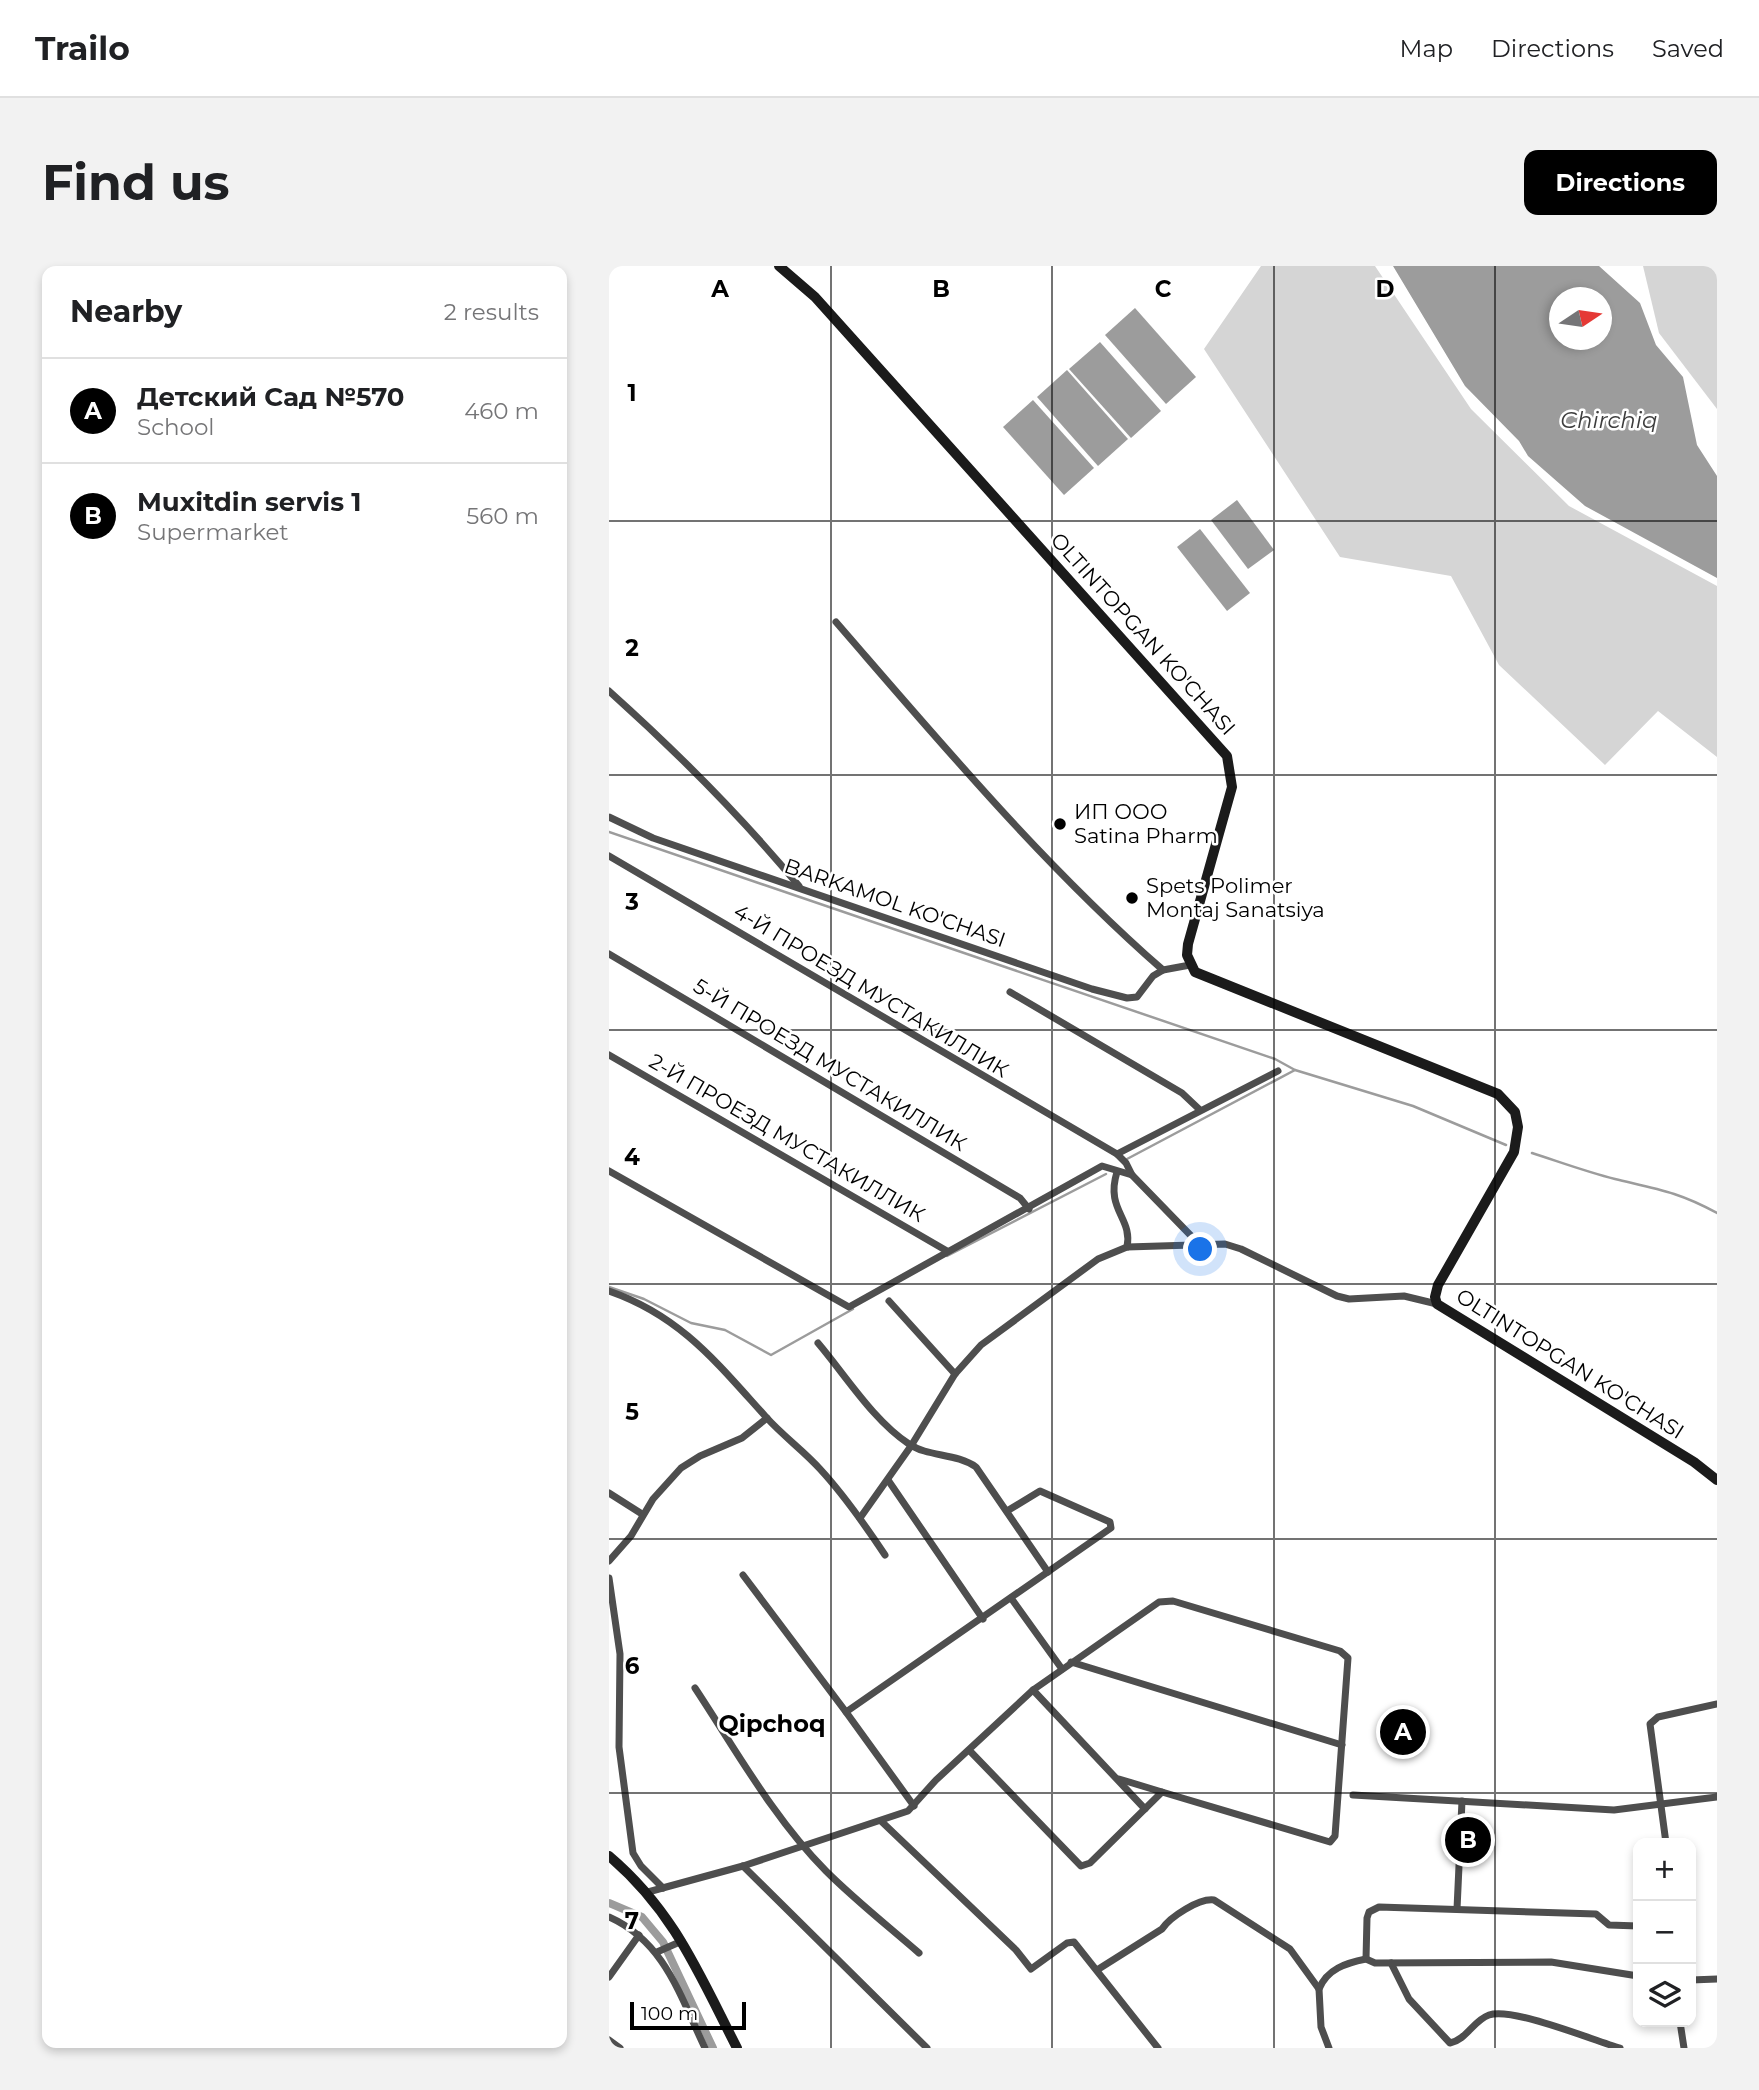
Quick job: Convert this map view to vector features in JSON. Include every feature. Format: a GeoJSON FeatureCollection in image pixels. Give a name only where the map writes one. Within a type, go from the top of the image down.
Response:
{"type":"FeatureCollection","features":[{"type":"Feature","properties":{"kind":"street","name":"OLTINTOPGAN KO'CHASI"},"geometry":{"type":"LineString","coordinates":[[779,266],[814,297],[1227,756],[1232,787],[1188,944],[1190,965],[1200,976],[1498,1094],[1515,1112],[1518,1127],[1514,1152],[1438,1284],[1435,1297],[1437,1304]]}},
{"type":"Feature","properties":{"kind":"street"},"geometry":{"type":"LineString","coordinates":[[836,621],[984,792],[1111,925],[1163,971],[1190,965]]}},
{"type":"Feature","properties":{"kind":"street"},"geometry":{"type":"LineString","coordinates":[[609,691],[662,738],[747,824],[800,888]]}},
{"type":"Feature","properties":{"kind":"street","name":"BARKAMOL KO'CHASI"},"geometry":{"type":"LineString","coordinates":[[609,817],[653,838],[943,940],[1127,998],[1137,997],[1153,976],[1163,971]]}},
{"type":"Feature","properties":{"kind":"street","name":"4-Й ПРОЕЗД МУСТАКИЛЛИК"},"geometry":{"type":"LineString","coordinates":[[609,856],[1113,1152]]}},
{"type":"Feature","properties":{"kind":"street","name":"5-Й ПРОЕЗД МУСТАКИЛЛИК"},"geometry":{"type":"LineString","coordinates":[[609,954],[1020,1198],[1029,1209]]}},
{"type":"Feature","properties":{"kind":"street"},"geometry":{"type":"LineString","coordinates":[[1010,992],[1182,1093],[1200,1110]]}},
{"type":"Feature","properties":{"kind":"street","name":"2-Й ПРОЕЗД МУСТАКИЛЛИК"},"geometry":{"type":"LineString","coordinates":[[609,1055],[947,1251]]}},
{"type":"Feature","properties":{"kind":"street"},"geometry":{"type":"LineString","coordinates":[[609,1171],[849,1307],[947,1251],[1029,1209],[1102,1166],[1113,1152],[1278,1071]]}},
{"type":"Feature","properties":{"kind":"street"},"geometry":{"type":"LineString","coordinates":[[1113,1152],[1199,1244]]}},
{"type":"Feature","properties":{"kind":"street"},"geometry":{"type":"LineString","coordinates":[[1102,1166],[1132,1175]]}},
{"type":"Feature","properties":{"kind":"street"},"geometry":{"type":"LineString","coordinates":[[1117,1172],[1112,1190],[1114,1202],[1128,1232],[1127,1247]]}},
{"type":"Feature","properties":{"kind":"street","name":"OLTINTOPGAN KO'CHASI"},"geometry":{"type":"LineString","coordinates":[[860,1518],[911,1446],[955,1374],[981,1345],[1098,1259],[1127,1247],[1225,1244],[1349,1299],[1404,1296],[1437,1304],[1671,1448],[1717,1480]]}},
{"type":"Feature","properties":{"kind":"street"},"geometry":{"type":"LineString","coordinates":[[609,1291],[649,1306],[670,1319],[698,1343],[767,1419],[818,1466],[860,1518],[885,1555]]}},
{"type":"Feature","properties":{"kind":"street"},"geometry":{"type":"LineString","coordinates":[[889,1301],[955,1374]]}},
{"type":"Feature","properties":{"kind":"street"},"geometry":{"type":"LineString","coordinates":[[818,1343],[879,1415],[911,1446],[969,1462],[1007,1511],[1048,1572]]}},
{"type":"Feature","properties":{"kind":"street"},"geometry":{"type":"LineString","coordinates":[[609,1561],[631,1536],[642,1514],[672,1476],[689,1461],[727,1447],[767,1419]]}},
{"type":"Feature","properties":{"kind":"street"},"geometry":{"type":"LineString","coordinates":[[888,1480],[983,1619]]}},
{"type":"Feature","properties":{"kind":"street"},"geometry":{"type":"LineString","coordinates":[[846,1712],[1108,1531],[1110,1522],[1040,1491],[1007,1511]]}},
{"type":"Feature","properties":{"kind":"street"},"geometry":{"type":"LineString","coordinates":[[609,1493],[642,1514]]}},
{"type":"Feature","properties":{"kind":"street"},"geometry":{"type":"LineString","coordinates":[[743,1575],[914,1806]]}},
{"type":"Feature","properties":{"kind":"street"},"geometry":{"type":"LineString","coordinates":[[609,1578],[619,1644],[619,1747],[633,1853],[641,1866],[663,1888]]}},
{"type":"Feature","properties":{"kind":"street"},"geometry":{"type":"LineString","coordinates":[[1011,1598],[1062,1669]]}},
{"type":"Feature","properties":{"kind":"street"},"geometry":{"type":"LineString","coordinates":[[648,1892],[743,1866],[903,1814],[1033,1690],[1153,1605],[1167,1600],[1340,1651],[1348,1658],[1335,1836],[1330,1842],[1115,1778]]}},
{"type":"Feature","properties":{"kind":"street"},"geometry":{"type":"LineString","coordinates":[[1071,1662],[1342,1745]]}},
{"type":"Feature","properties":{"kind":"street"},"geometry":{"type":"LineString","coordinates":[[695,1688],[749,1770],[826,1871],[919,1953]]}},
{"type":"Feature","properties":{"kind":"street"},"geometry":{"type":"LineString","coordinates":[[1033,1690],[1145,1809]]}},
{"type":"Feature","properties":{"kind":"street"},"geometry":{"type":"LineString","coordinates":[[1664,1838],[1651,1720],[1717,1704]]}},
{"type":"Feature","properties":{"kind":"street"},"geometry":{"type":"LineString","coordinates":[[969,1750],[1080,1866],[1090,1863],[1162,1792]]}},
{"type":"Feature","properties":{"kind":"street"},"geometry":{"type":"LineString","coordinates":[[1353,1795],[1614,1810],[1660,1802],[1717,1797]]}},
{"type":"Feature","properties":{"kind":"street"},"geometry":{"type":"LineString","coordinates":[[1457,1909],[1462,1801]]}},
{"type":"Feature","properties":{"kind":"street"},"geometry":{"type":"LineString","coordinates":[[881,1821],[1016,1950],[1031,1969],[1071,1942],[1078,1945],[1158,2048]]}},
{"type":"Feature","properties":{"kind":"street"},"geometry":{"type":"LineString","coordinates":[[609,1856],[648,1892],[737,2048]]}},
{"type":"Feature","properties":{"kind":"street"},"geometry":{"type":"LineString","coordinates":[[743,1866],[927,2048]]}},
{"type":"Feature","properties":{"kind":"street"},"geometry":{"type":"LineString","coordinates":[[1097,1970],[1162,1929],[1167,1922],[1209,1899],[1219,1902],[1290,1949],[1319,1989]]}},
{"type":"Feature","properties":{"kind":"street"},"geometry":{"type":"LineString","coordinates":[[1366,1959],[1367,1917],[1374,1908],[1596,1914],[1609,1925],[1633,1926]]}},
{"type":"Feature","properties":{"kind":"street"},"geometry":{"type":"LineString","coordinates":[[609,1917],[660,1951],[705,2048]]}},
{"type":"Feature","properties":{"kind":"street"},"geometry":{"type":"LineString","coordinates":[[609,1977],[639,1935]]}},
{"type":"Feature","properties":{"kind":"street"},"geometry":{"type":"LineString","coordinates":[[660,1951],[677,1943]]}},
{"type":"Feature","properties":{"kind":"street"},"geometry":{"type":"LineString","coordinates":[[1329,2048],[1321,2027],[1319,1989],[1323,1979],[1336,1969],[1366,1959],[1375,1963],[1551,1962],[1633,1975]]}},
{"type":"Feature","properties":{"kind":"street"},"geometry":{"type":"LineString","coordinates":[[1391,1963],[1409,1999],[1450,2043],[1457,2041],[1480,2020],[1500,2012],[1523,2015],[1545,2025],[1620,2048]]}},
{"type":"Feature","properties":{"kind":"street"},"geometry":{"type":"LineString","coordinates":[[1696,1980],[1717,1979]]}},
{"type":"Feature","properties":{"kind":"street"},"geometry":{"type":"LineString","coordinates":[[1680,2027],[1682,2048]]}},
{"type":"Feature","properties":{"kind":"street"},"geometry":{"type":"LineString","coordinates":[[609,2040],[620,2048]]}},
{"type":"Feature","properties":{"kind":"shaded area"},"geometry":{"type":"Polygon","coordinates":[[[1261,266],[1375,266],[1471,409],[1569,506],[1717,586],[1717,757],[1658,711],[1605,765],[1499,665],[1451,576],[1340,557],[1204,349],[1261,266]]]}},
{"type":"Feature","properties":{"kind":"shaded area"},"geometry":{"type":"Polygon","coordinates":[[[1643,266],[1717,266],[1717,409],[1659,333],[1643,266]]]}},
{"type":"Feature","properties":{"kind":"water","name":"Chirchiq"},"geometry":{"type":"Polygon","coordinates":[[[1393,266],[1599,266],[1640,303],[1656,345],[1683,377],[1697,445],[1717,476],[1717,578],[1585,506],[1528,456],[1519,441],[1465,386],[1393,266]]]}},
{"type":"Feature","properties":{"kind":"water"},"geometry":{"type":"Polygon","coordinates":[[[1135,308],[1196,377],[1166,404],[1105,335],[1135,308]]]}},
{"type":"Feature","properties":{"kind":"water"},"geometry":{"type":"Polygon","coordinates":[[[1100,342],[1161,411],[1131,438],[1069,369],[1100,342]]]}},
{"type":"Feature","properties":{"kind":"water"},"geometry":{"type":"Polygon","coordinates":[[[1067,370],[1128,439],[1098,466],[1037,397],[1067,370]]]}},
{"type":"Feature","properties":{"kind":"water"},"geometry":{"type":"Polygon","coordinates":[[[1033,400],[1094,468],[1064,495],[1003,427],[1033,400]]]}},
{"type":"Feature","properties":{"kind":"water"},"geometry":{"type":"Polygon","coordinates":[[[1237,500],[1274,550],[1248,569],[1211,520],[1237,500]]]}},
{"type":"Feature","properties":{"kind":"water"},"geometry":{"type":"Polygon","coordinates":[[[1200,529],[1250,593],[1227,611],[1177,547],[1200,529]]]}},
{"type":"Feature","properties":{"kind":"waterway"},"geometry":{"type":"LineString","coordinates":[[609,832],[1275,1059],[1295,1070],[1413,1106],[1506,1145]]}},
{"type":"Feature","properties":{"kind":"waterway"},"geometry":{"type":"LineString","coordinates":[[1127,1159],[1295,1070]]}},
{"type":"Feature","properties":{"kind":"waterway"},"geometry":{"type":"LineString","coordinates":[[1532,1153],[1667,1192],[1717,1213]]}},
{"type":"Feature","properties":{"kind":"waterway"},"geometry":{"type":"LineString","coordinates":[[947,1256],[1106,1174]]}},
{"type":"Feature","properties":{"kind":"waterway"},"geometry":{"type":"LineString","coordinates":[[609,1287],[644,1299],[691,1323],[725,1330],[771,1355],[853,1309]]}},
{"type":"Feature","properties":{"kind":"waterway"},"geometry":{"type":"LineString","coordinates":[[609,1903],[642,1917],[663,1942],[713,2048]]}},
{"type":"Feature","properties":{"kind":"place","name":"ИП ООО Satina Pharm"},"geometry":{"type":"Point","coordinates":[1060,824]}},
{"type":"Feature","properties":{"kind":"place","name":"Spets Polimer Montaj Sanatsiya"},"geometry":{"type":"Point","coordinates":[1132,898]}},
{"type":"Feature","properties":{"kind":"place","name":"Детский Сад №570"},"geometry":{"type":"Point","coordinates":[1403,1732]}},
{"type":"Feature","properties":{"kind":"place","name":"Muxitdin servis 1"},"geometry":{"type":"Point","coordinates":[1468,1840]}},
{"type":"Feature","properties":{"kind":"district","name":"Qipchoq"},"geometry":{"type":"Point","coordinates":[772,1724]}}]}
